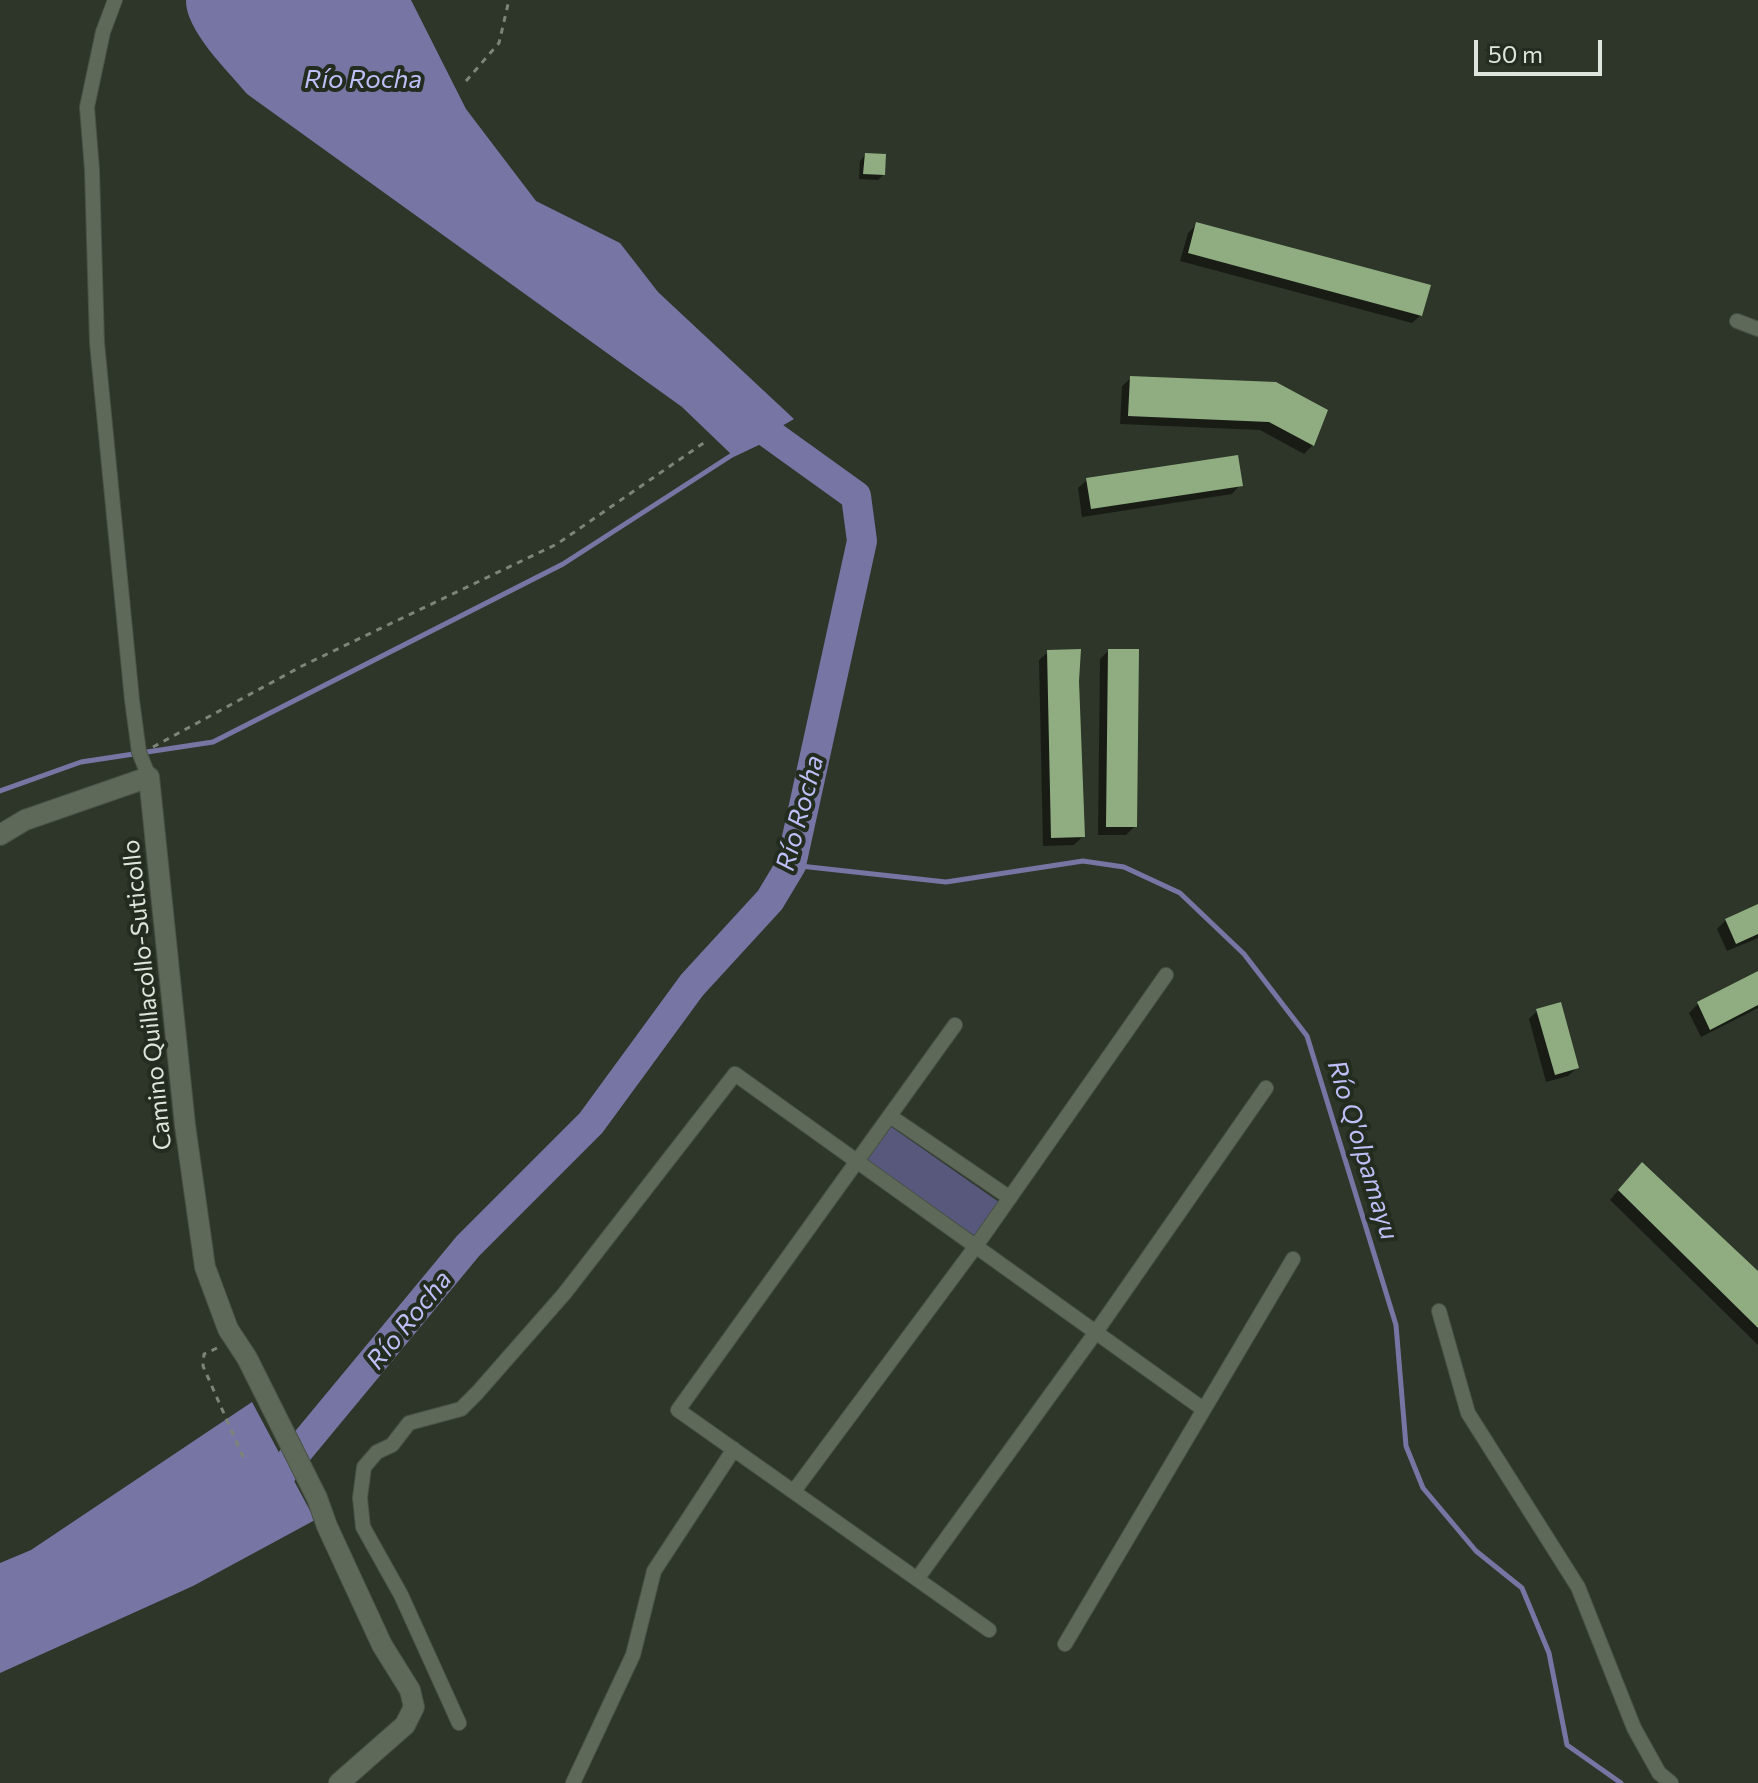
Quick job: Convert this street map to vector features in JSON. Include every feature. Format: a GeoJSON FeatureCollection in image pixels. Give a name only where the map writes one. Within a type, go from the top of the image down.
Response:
{"type":"FeatureCollection","features":[{"type":"Feature","properties":{"kind":"main road"},"geometry":{"type":"LineString","coordinates":[[0,835],[25,820],[149,777]]}},
{"type":"Feature","properties":{"kind":"main road","name":"Camino Quillacollo-Suticollo"},"geometry":{"type":"LineString","coordinates":[[149,777],[185,1125],[205,1267],[228,1329],[247,1358],[317,1498],[382,1645],[410,1690],[414,1707],[405,1725],[339,1783]]}},
{"type":"Feature","properties":{"kind":"street"},"geometry":{"type":"LineString","coordinates":[[115,0],[103,32],[87,107],[97,343],[139,752],[149,777]]}},
{"type":"Feature","properties":{"kind":"street"},"geometry":{"type":"LineString","coordinates":[[1737,321],[1758,329]]}},
{"type":"Feature","properties":{"kind":"street"},"geometry":{"type":"LineString","coordinates":[[794,1491],[976,1246],[1166,975]]}},
{"type":"Feature","properties":{"kind":"street"},"geometry":{"type":"LineString","coordinates":[[955,1025],[678,1410],[989,1630]]}},
{"type":"Feature","properties":{"kind":"street"},"geometry":{"type":"LineString","coordinates":[[459,1723],[401,1595],[363,1527],[360,1498],[364,1467],[377,1452],[392,1445],[409,1423],[461,1409],[477,1393],[564,1294],[735,1074],[1203,1409]]}},
{"type":"Feature","properties":{"kind":"street"},"geometry":{"type":"LineString","coordinates":[[917,1579],[1096,1332],[1266,1088]]}},
{"type":"Feature","properties":{"kind":"street"},"geometry":{"type":"LineString","coordinates":[[890,1116],[1010,1198]]}},
{"type":"Feature","properties":{"kind":"street"},"geometry":{"type":"LineString","coordinates":[[1065,1644],[1293,1259]]}},
{"type":"Feature","properties":{"kind":"street"},"geometry":{"type":"LineString","coordinates":[[1439,1311],[1468,1413],[1578,1587],[1634,1728],[1659,1773],[1671,1783]]}},
{"type":"Feature","properties":{"kind":"street"},"geometry":{"type":"LineString","coordinates":[[573,1783],[633,1655],[654,1571],[734,1449]]}},
{"type":"Feature","properties":{"kind":"path"},"geometry":{"type":"LineString","coordinates":[[466,81],[499,43],[509,0]]}},
{"type":"Feature","properties":{"kind":"path"},"geometry":{"type":"LineString","coordinates":[[139,752],[157,746],[302,666],[557,544],[705,442]]}},
{"type":"Feature","properties":{"kind":"path"},"geometry":{"type":"LineString","coordinates":[[244,1459],[203,1366],[204,1354],[216,1348],[228,1349],[247,1358]]}},
{"type":"Feature","properties":{"kind":"shaded area"},"geometry":{"type":"Polygon","coordinates":[[[890,1126],[999,1202],[975,1236],[866,1160],[890,1126]]]}},
{"type":"Feature","properties":{"kind":"water","name":"Río Rocha"},"geometry":{"type":"Polygon","coordinates":[[[186,0],[411,0],[466,109],[536,201],[620,243],[658,292],[794,419],[732,455],[682,407],[247,94],[200,37],[192,24],[186,0]]]}},
{"type":"Feature","properties":{"kind":"water"},"geometry":{"type":"Polygon","coordinates":[[[252,1402],[315,1520],[193,1586],[0,1673],[0,1563],[31,1550],[252,1402]]]}},
{"type":"Feature","properties":{"kind":"building"},"geometry":{"type":"Polygon","coordinates":[[[865,153],[886,154],[885,175],[863,174],[865,153]]]}},
{"type":"Feature","properties":{"kind":"building"},"geometry":{"type":"Polygon","coordinates":[[[1196,222],[1431,285],[1422,316],[1188,253],[1196,222]]]}},
{"type":"Feature","properties":{"kind":"building"},"geometry":{"type":"Polygon","coordinates":[[[1130,376],[1276,382],[1328,410],[1314,446],[1269,422],[1128,416],[1130,376]]]}},
{"type":"Feature","properties":{"kind":"building"},"geometry":{"type":"Polygon","coordinates":[[[1238,455],[1243,486],[1091,509],[1086,478],[1238,455]]]}},
{"type":"Feature","properties":{"kind":"building"},"geometry":{"type":"Polygon","coordinates":[[[1081,649],[1079,681],[1085,837],[1051,838],[1047,650],[1081,649]]]}},
{"type":"Feature","properties":{"kind":"building"},"geometry":{"type":"Polygon","coordinates":[[[1108,649],[1139,649],[1137,827],[1106,827],[1108,649]]]}},
{"type":"Feature","properties":{"kind":"building"},"geometry":{"type":"Polygon","coordinates":[[[1758,904],[1758,934],[1736,944],[1725,919],[1758,904]]]}},
{"type":"Feature","properties":{"kind":"building"},"geometry":{"type":"Polygon","coordinates":[[[1758,971],[1758,1005],[1710,1030],[1697,1002],[1758,971]]]}},
{"type":"Feature","properties":{"kind":"building"},"geometry":{"type":"Polygon","coordinates":[[[1561,1002],[1579,1068],[1555,1075],[1536,1009],[1561,1002]]]}},
{"type":"Feature","properties":{"kind":"building"},"geometry":{"type":"Polygon","coordinates":[[[1642,1162],[1758,1271],[1758,1328],[1618,1190],[1642,1162]]]}},
{"type":"Feature","properties":{"kind":"waterway","name":"Río Rocha"},"geometry":{"type":"LineString","coordinates":[[263,1498],[468,1246],[591,1123],[692,985],[770,900],[791,865],[862,541],[856,496],[735,409]]}},
{"type":"Feature","properties":{"kind":"waterway"},"geometry":{"type":"LineString","coordinates":[[0,791],[81,762],[213,742],[563,564],[732,455],[772,436]]}},
{"type":"Feature","properties":{"kind":"waterway","name":"Río Q'olpamayu"},"geometry":{"type":"LineString","coordinates":[[791,865],[946,882],[1083,861],[1124,867],[1180,893],[1244,954],[1307,1036],[1396,1325],[1406,1446],[1423,1488],[1476,1551],[1522,1588],[1549,1653],[1567,1745],[1621,1783]]}}]}
